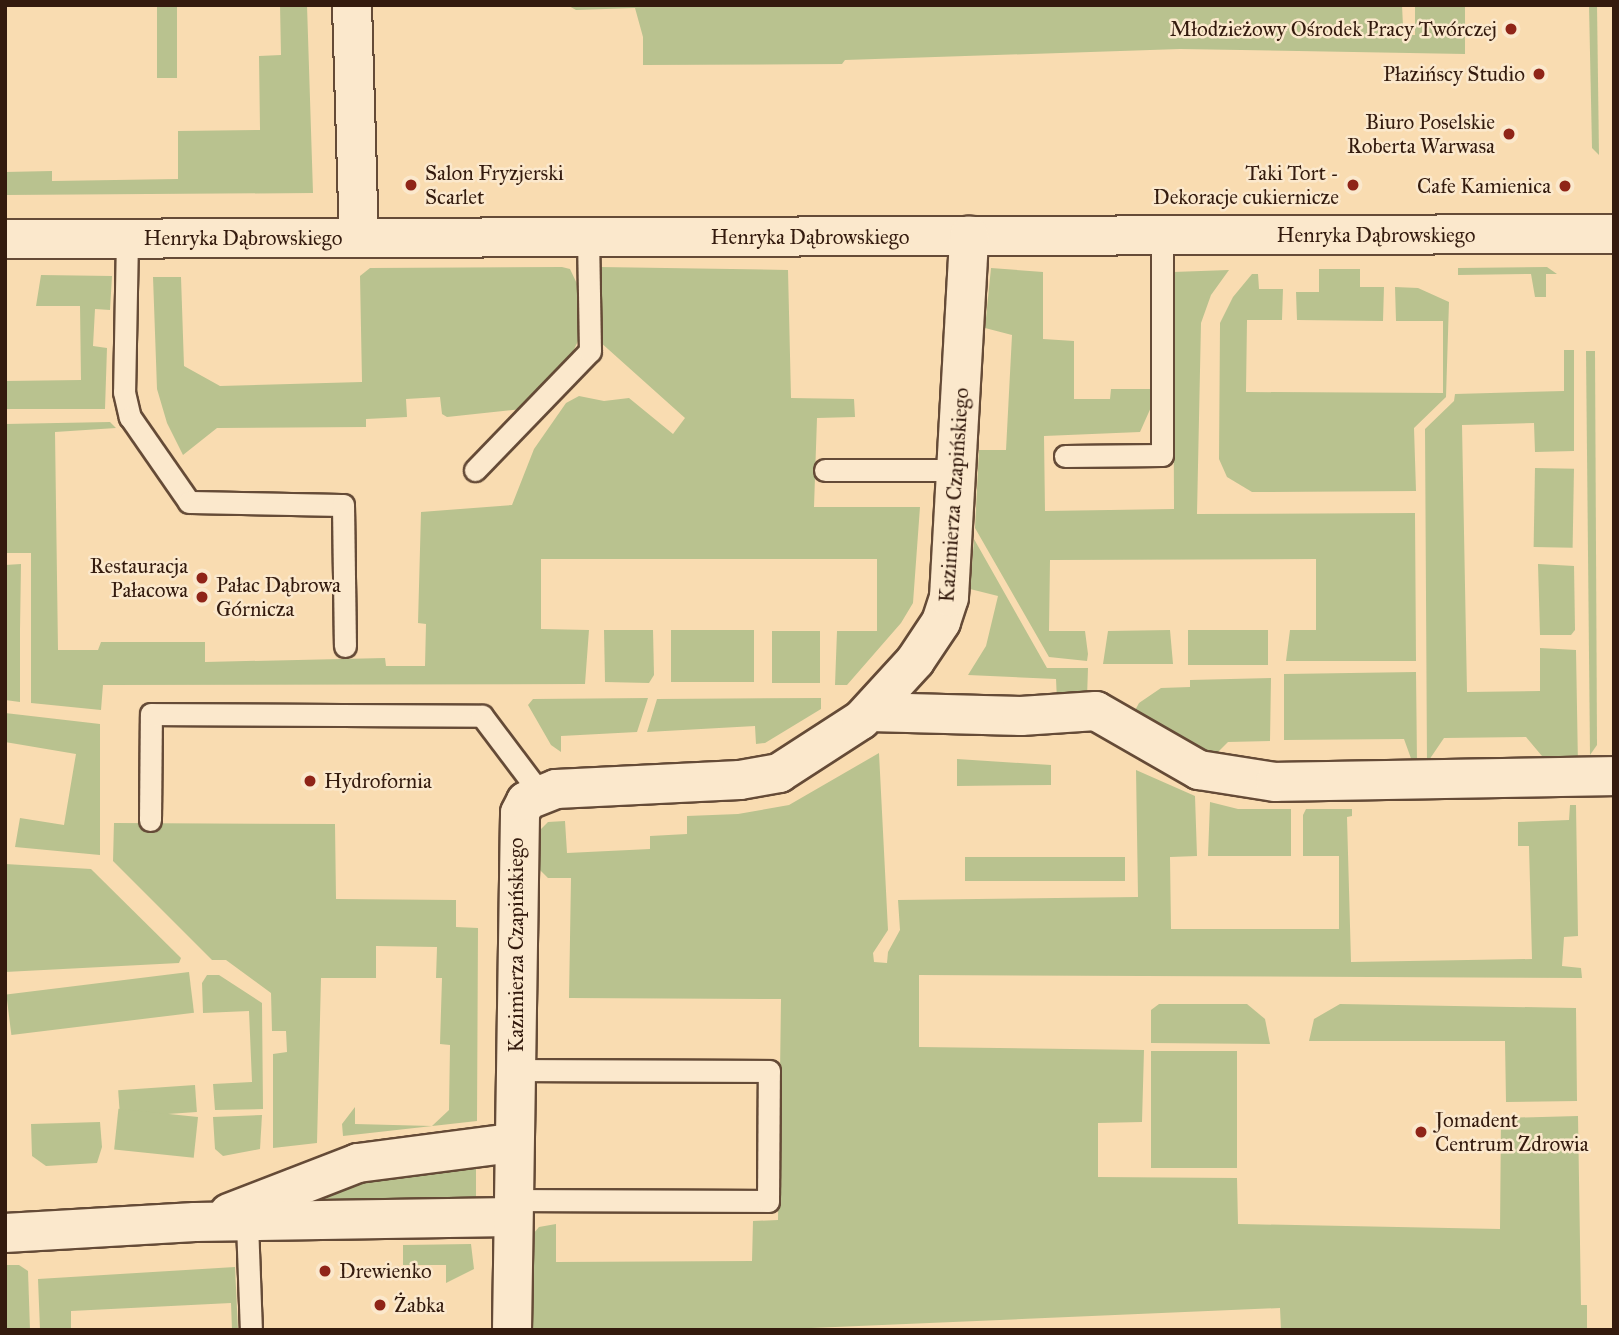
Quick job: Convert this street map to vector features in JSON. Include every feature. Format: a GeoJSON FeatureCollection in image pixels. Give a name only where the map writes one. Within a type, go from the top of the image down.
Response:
{"type":"FeatureCollection","features":[{"type":"Feature","properties":{"kind":"street"},"geometry":{"type":"LineString","coordinates":[[352,5],[359,237]]}},
{"type":"Feature","properties":{"kind":"street","name":"Henryka Dąbrowskiego"},"geometry":{"type":"LineString","coordinates":[[5,239],[1614,234]]}},
{"type":"Feature","properties":{"kind":"street","name":"Kazimierza Czapińskiego"},"geometry":{"type":"LineString","coordinates":[[512,1330],[517,825],[526,801],[540,793],[740,780],[779,773],[806,760],[870,712],[915,661],[947,608],[958,470],[969,236]]}},
{"type":"Feature","properties":{"kind":"street"},"geometry":{"type":"LineString","coordinates":[[870,712],[1021,716],[1096,711],[1199,769],[1248,780],[1614,776]]}},
{"type":"Feature","properties":{"kind":"street"},"geometry":{"type":"LineString","coordinates":[[195,1222],[263,1202],[358,1163],[513,1143]]}},
{"type":"Feature","properties":{"kind":"street"},"geometry":{"type":"LineString","coordinates":[[5,1233],[513,1209]]}},
{"type":"Feature","properties":{"kind":"lane"},"geometry":{"type":"LineString","coordinates":[[1065,456],[1162,455],[1162,236]]}},
{"type":"Feature","properties":{"kind":"lane"},"geometry":{"type":"LineString","coordinates":[[475,470],[590,351],[588,237]]}},
{"type":"Feature","properties":{"kind":"lane"},"geometry":{"type":"LineString","coordinates":[[127,239],[124,392],[130,417],[189,502],[343,505],[345,646]]}},
{"type":"Feature","properties":{"kind":"lane"},"geometry":{"type":"LineString","coordinates":[[825,470],[958,470]]}},
{"type":"Feature","properties":{"kind":"lane"},"geometry":{"type":"LineString","coordinates":[[150,820],[151,714],[482,716],[540,793]]}},
{"type":"Feature","properties":{"kind":"lane"},"geometry":{"type":"LineString","coordinates":[[513,1209],[768,1201],[769,1071],[515,1070]]}},
{"type":"Feature","properties":{"kind":"lane"},"geometry":{"type":"LineString","coordinates":[[247,1223],[250,1330]]}},
{"type":"Feature","properties":{"kind":"green space"},"geometry":{"type":"Polygon","coordinates":[[[157,5],[177,5],[177,78],[157,78],[157,5]]]}},
{"type":"Feature","properties":{"kind":"green space"},"geometry":{"type":"Polygon","coordinates":[[[280,5],[307,5],[313,193],[5,195],[5,172],[52,171],[52,181],[178,179],[178,131],[260,130],[259,56],[281,55],[280,5]]]}},
{"type":"Feature","properties":{"kind":"green space"},"geometry":{"type":"Polygon","coordinates":[[[567,5],[1402,5],[1403,26],[1392,26],[1392,35],[1415,35],[1415,5],[1465,5],[1465,54],[1180,49],[845,60],[842,64],[643,65],[643,37],[635,8],[576,10],[567,5]]]}},
{"type":"Feature","properties":{"kind":"green space"},"geometry":{"type":"Polygon","coordinates":[[[1589,5],[1597,5],[1599,155],[1592,148],[1589,5]]]}},
{"type":"Feature","properties":{"kind":"green space"},"geometry":{"type":"Polygon","coordinates":[[[600,267],[788,270],[791,398],[854,399],[855,417],[817,418],[814,507],[920,507],[913,603],[901,623],[847,685],[835,685],[837,631],[877,631],[877,559],[541,559],[541,629],[589,630],[585,684],[103,685],[101,710],[31,703],[31,553],[5,553],[5,424],[110,422],[116,428],[55,432],[58,650],[98,650],[101,642],[205,642],[205,662],[385,658],[386,666],[425,666],[426,624],[418,623],[421,512],[512,505],[534,449],[566,403],[579,396],[604,401],[629,398],[673,434],[685,418],[599,341],[600,267]]]}},
{"type":"Feature","properties":{"kind":"green space"},"geometry":{"type":"Polygon","coordinates":[[[1547,267],[1557,274],[1546,274],[1546,297],[1535,297],[1531,274],[1458,275],[1458,268],[1547,267]]]}},
{"type":"Feature","properties":{"kind":"green space"},"geometry":{"type":"Polygon","coordinates":[[[370,268],[570,269],[578,286],[580,337],[566,366],[532,408],[447,417],[442,414],[440,397],[406,399],[407,417],[366,419],[366,427],[217,428],[183,455],[167,423],[157,389],[153,277],[181,277],[184,366],[220,386],[362,382],[360,276],[370,268]]]}},
{"type":"Feature","properties":{"kind":"green space"},"geometry":{"type":"Polygon","coordinates":[[[991,268],[1043,272],[1043,339],[1074,341],[1074,399],[1110,399],[1111,389],[1150,389],[1152,405],[1140,432],[1044,436],[1045,511],[1174,509],[1173,272],[1229,270],[1211,295],[1201,323],[1197,514],[1415,513],[1416,661],[1286,661],[1290,630],[1316,630],[1316,559],[1050,560],[1049,631],[1085,631],[1088,654],[1087,661],[1049,657],[975,528],[979,450],[1006,450],[1012,335],[985,328],[991,268]]]}},
{"type":"Feature","properties":{"kind":"green space"},"geometry":{"type":"Polygon","coordinates":[[[1319,269],[1360,269],[1360,287],[1384,287],[1383,321],[1297,320],[1296,292],[1319,292],[1319,269]]]}},
{"type":"Feature","properties":{"kind":"green space"},"geometry":{"type":"Polygon","coordinates":[[[1252,274],[1258,274],[1259,289],[1283,289],[1282,320],[1247,320],[1246,392],[1443,393],[1443,321],[1396,321],[1395,287],[1418,288],[1449,302],[1446,397],[1414,428],[1416,491],[1252,492],[1227,477],[1219,459],[1220,323],[1233,297],[1252,274]]]}},
{"type":"Feature","properties":{"kind":"green space"},"geometry":{"type":"Polygon","coordinates":[[[41,275],[112,276],[110,310],[95,309],[93,346],[107,348],[105,409],[5,409],[5,381],[81,380],[80,306],[36,306],[41,275]]]}},
{"type":"Feature","properties":{"kind":"green space"},"geometry":{"type":"Polygon","coordinates":[[[1564,350],[1574,350],[1574,451],[1535,452],[1534,423],[1462,425],[1467,692],[1540,691],[1540,648],[1576,650],[1578,765],[1547,762],[1526,737],[1444,738],[1427,763],[1425,429],[1454,401],[1455,394],[1564,391],[1564,350]]]}},
{"type":"Feature","properties":{"kind":"green space"},"geometry":{"type":"Polygon","coordinates":[[[1586,351],[1595,351],[1597,745],[1590,755],[1586,351]]]}},
{"type":"Feature","properties":{"kind":"green space"},"geometry":{"type":"Polygon","coordinates":[[[1535,468],[1574,469],[1573,548],[1534,547],[1535,468]]]}},
{"type":"Feature","properties":{"kind":"green space"},"geometry":{"type":"Polygon","coordinates":[[[974,539],[1047,668],[1088,668],[1087,698],[1057,701],[1056,679],[968,675],[986,646],[998,596],[970,589],[974,539]]]}},
{"type":"Feature","properties":{"kind":"green space"},"geometry":{"type":"Polygon","coordinates":[[[21,564],[20,702],[5,700],[5,565],[21,564]]]}},
{"type":"Feature","properties":{"kind":"green space"},"geometry":{"type":"Polygon","coordinates":[[[1538,564],[1574,566],[1575,630],[1571,635],[1540,635],[1538,564]]]}},
{"type":"Feature","properties":{"kind":"green space"},"geometry":{"type":"Polygon","coordinates":[[[604,630],[653,630],[654,675],[649,683],[605,682],[604,630]]]}},
{"type":"Feature","properties":{"kind":"green space"},"geometry":{"type":"Polygon","coordinates":[[[671,630],[754,630],[754,682],[671,682],[671,630]]]}},
{"type":"Feature","properties":{"kind":"green space"},"geometry":{"type":"Polygon","coordinates":[[[1170,630],[1173,664],[1103,664],[1108,631],[1170,630]]]}},
{"type":"Feature","properties":{"kind":"green space"},"geometry":{"type":"Polygon","coordinates":[[[1188,630],[1268,630],[1268,665],[1188,665],[1188,630]]]}},
{"type":"Feature","properties":{"kind":"green space"},"geometry":{"type":"Polygon","coordinates":[[[772,631],[820,631],[820,683],[772,683],[772,631]]]}},
{"type":"Feature","properties":{"kind":"green space"},"geometry":{"type":"Polygon","coordinates":[[[1416,672],[1417,763],[1413,764],[1404,739],[1284,740],[1284,674],[1416,672]]]}},
{"type":"Feature","properties":{"kind":"green space"},"geometry":{"type":"Polygon","coordinates":[[[1271,678],[1270,741],[1228,742],[1209,761],[1132,716],[1139,703],[1161,688],[1190,687],[1190,680],[1271,678]]]}},
{"type":"Feature","properties":{"kind":"green space"},"geometry":{"type":"Polygon","coordinates":[[[648,698],[637,732],[561,736],[561,752],[551,745],[528,705],[533,699],[648,698]]]}},
{"type":"Feature","properties":{"kind":"green space"},"geometry":{"type":"Polygon","coordinates":[[[821,698],[821,709],[765,743],[756,744],[755,726],[647,732],[657,699],[821,698]]]}},
{"type":"Feature","properties":{"kind":"green space"},"geometry":{"type":"Polygon","coordinates":[[[5,713],[100,724],[100,855],[15,847],[20,818],[64,825],[76,754],[5,742],[5,713]]]}},
{"type":"Feature","properties":{"kind":"green space"},"geometry":{"type":"Polygon","coordinates":[[[879,753],[888,930],[873,953],[874,962],[887,963],[888,952],[900,930],[898,900],[1138,897],[1136,770],[1195,796],[1197,856],[1170,857],[1171,929],[1339,929],[1339,856],[1303,856],[1303,815],[1306,809],[1352,809],[1352,816],[1347,817],[1351,962],[1532,959],[1529,846],[1518,846],[1518,822],[1569,820],[1570,805],[1576,805],[1578,936],[1564,937],[1562,966],[1581,968],[1582,978],[919,975],[919,1047],[1144,1050],[1142,1122],[1098,1123],[1098,1177],[1237,1178],[1238,1224],[1500,1229],[1501,1118],[1578,1116],[1581,1305],[1587,1305],[1587,1330],[1281,1330],[1280,1308],[764,1330],[532,1330],[533,1234],[539,1227],[556,1224],[556,1262],[752,1261],[753,1221],[778,1220],[781,999],[569,998],[571,878],[548,878],[537,867],[538,832],[548,822],[565,821],[567,853],[650,849],[650,836],[687,834],[687,816],[738,814],[789,805],[879,753]]]}},
{"type":"Feature","properties":{"kind":"green space"},"geometry":{"type":"Polygon","coordinates":[[[957,759],[1051,765],[1051,785],[957,786],[957,759]]]}},
{"type":"Feature","properties":{"kind":"green space"},"geometry":{"type":"Polygon","coordinates":[[[1210,802],[1238,809],[1291,809],[1291,856],[1208,856],[1210,802]]]}},
{"type":"Feature","properties":{"kind":"green space"},"geometry":{"type":"Polygon","coordinates":[[[114,823],[335,824],[336,899],[456,900],[456,927],[478,928],[477,1121],[343,1136],[342,1124],[355,1107],[355,1124],[432,1126],[449,1110],[450,1045],[440,1044],[442,978],[436,978],[437,947],[376,946],[376,978],[321,978],[317,1143],[273,1148],[273,1054],[287,1052],[286,1031],[272,1031],[271,993],[226,960],[212,960],[113,861],[114,823]]]}},
{"type":"Feature","properties":{"kind":"green space"},"geometry":{"type":"Polygon","coordinates":[[[965,857],[1125,857],[1125,881],[965,881],[965,857]]]}},
{"type":"Feature","properties":{"kind":"green space"},"geometry":{"type":"Polygon","coordinates":[[[5,864],[91,869],[181,958],[179,963],[5,972],[5,864]]]}},
{"type":"Feature","properties":{"kind":"green space"},"geometry":{"type":"Polygon","coordinates":[[[189,972],[194,1013],[11,1035],[6,994],[189,972]]]}},
{"type":"Feature","properties":{"kind":"green space"},"geometry":{"type":"Polygon","coordinates":[[[207,975],[219,975],[262,1003],[263,1109],[215,1110],[213,1084],[252,1082],[249,1011],[203,1013],[202,983],[207,975]]]}},
{"type":"Feature","properties":{"kind":"green space"},"geometry":{"type":"Polygon","coordinates":[[[1159,1004],[1247,1004],[1265,1019],[1270,1044],[1151,1043],[1151,1010],[1159,1004]]]}},
{"type":"Feature","properties":{"kind":"green space"},"geometry":{"type":"Polygon","coordinates":[[[1340,1004],[1576,1008],[1577,1101],[1506,1102],[1505,1041],[1309,1041],[1314,1019],[1340,1004]]]}},
{"type":"Feature","properties":{"kind":"green space"},"geometry":{"type":"Polygon","coordinates":[[[1151,1051],[1237,1051],[1237,1168],[1151,1168],[1151,1051]]]}},
{"type":"Feature","properties":{"kind":"green space"},"geometry":{"type":"Polygon","coordinates":[[[195,1085],[197,1112],[120,1117],[118,1090],[195,1085]]]}},
{"type":"Feature","properties":{"kind":"green space"},"geometry":{"type":"Polygon","coordinates":[[[118,1109],[198,1117],[194,1158],[114,1149],[118,1109]]]}},
{"type":"Feature","properties":{"kind":"green space"},"geometry":{"type":"Polygon","coordinates":[[[262,1115],[260,1149],[223,1156],[215,1149],[213,1117],[262,1115]]]}},
{"type":"Feature","properties":{"kind":"green space"},"geometry":{"type":"Polygon","coordinates":[[[100,1122],[102,1147],[97,1163],[46,1166],[32,1156],[31,1124],[100,1122]]]}},
{"type":"Feature","properties":{"kind":"green space"},"geometry":{"type":"Polygon","coordinates":[[[476,1162],[476,1206],[281,1212],[335,1183],[476,1162]]]}},
{"type":"Feature","properties":{"kind":"green space"},"geometry":{"type":"Polygon","coordinates":[[[471,1244],[474,1269],[446,1283],[446,1265],[403,1265],[403,1245],[471,1244]]]}},
{"type":"Feature","properties":{"kind":"green space"},"geometry":{"type":"Polygon","coordinates":[[[5,1265],[19,1265],[28,1271],[30,1330],[5,1330],[5,1265]]]}},
{"type":"Feature","properties":{"kind":"green space"},"geometry":{"type":"Polygon","coordinates":[[[235,1267],[238,1330],[232,1330],[231,1303],[71,1311],[71,1330],[40,1330],[38,1279],[235,1267]]]}},
{"type":"Feature","properties":{"kind":"place","name":"Młodzieżowy Ośrodek Pracy Twórczej"},"geometry":{"type":"Point","coordinates":[1511,29]}},
{"type":"Feature","properties":{"kind":"place","name":"Płazińscy Studio"},"geometry":{"type":"Point","coordinates":[1539,74]}},
{"type":"Feature","properties":{"kind":"place","name":"Biuro Poselskie Roberta Warwasa"},"geometry":{"type":"Point","coordinates":[1509,134]}},
{"type":"Feature","properties":{"kind":"place","name":"Salon Fryzjerski Scarlet"},"geometry":{"type":"Point","coordinates":[411,185]}},
{"type":"Feature","properties":{"kind":"place","name":"Taki Tort - Dekoracje cukiernicze"},"geometry":{"type":"Point","coordinates":[1353,185]}},
{"type":"Feature","properties":{"kind":"place","name":"Cafe Kamienica"},"geometry":{"type":"Point","coordinates":[1565,186]}},
{"type":"Feature","properties":{"kind":"place","name":"Restauracja Pałacowa"},"geometry":{"type":"Point","coordinates":[202,578]}},
{"type":"Feature","properties":{"kind":"place","name":"Pałac Dąbrowa Górnicza"},"geometry":{"type":"Point","coordinates":[202,597]}},
{"type":"Feature","properties":{"kind":"place","name":"Hydrofornia"},"geometry":{"type":"Point","coordinates":[310,781]}},
{"type":"Feature","properties":{"kind":"place","name":"Jomadent Centrum Zdrowia"},"geometry":{"type":"Point","coordinates":[1421,1132]}},
{"type":"Feature","properties":{"kind":"place","name":"Drewienko"},"geometry":{"type":"Point","coordinates":[325,1271]}},
{"type":"Feature","properties":{"kind":"place","name":"Żabka"},"geometry":{"type":"Point","coordinates":[380,1305]}}]}
